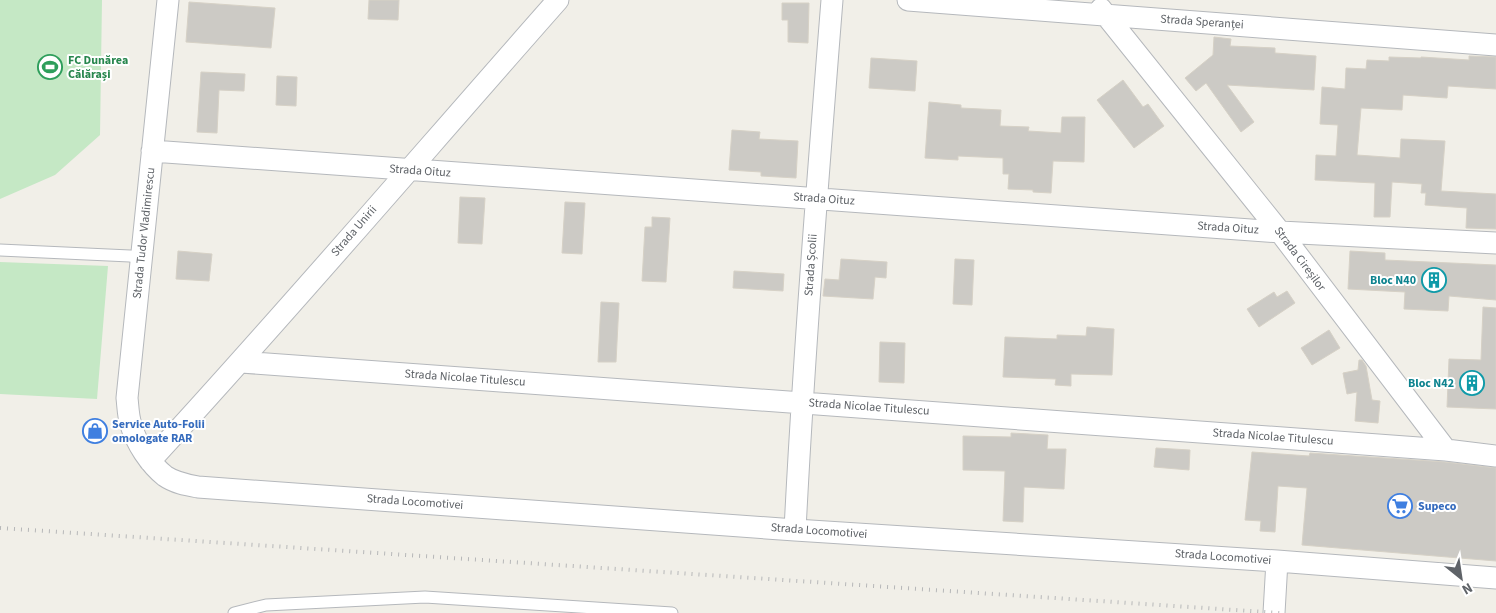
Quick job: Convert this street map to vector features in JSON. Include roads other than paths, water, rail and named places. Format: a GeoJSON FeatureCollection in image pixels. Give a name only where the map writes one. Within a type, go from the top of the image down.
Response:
{"type":"FeatureCollection","features":[{"type":"Feature","properties":{"kind":"street","name":"Strada Tudor Vladimirescu"},"geometry":{"type":"LineString","coordinates":[[150,461],[139,444],[131,425],[127,398],[128,372],[142,258],[168,0]]}},
{"type":"Feature","properties":{"kind":"street","name":"Strada Unirii"},"geometry":{"type":"LineString","coordinates":[[150,461],[241,362],[407,170],[558,0]]}},
{"type":"Feature","properties":{"kind":"street","name":"Strada Școlii"},"geometry":{"type":"LineString","coordinates":[[795,530],[816,198],[832,0]]}},
{"type":"Feature","properties":{"kind":"street","name":"Strada Speranței"},"geometry":{"type":"LineString","coordinates":[[908,0],[1100,8],[1496,45]]}},
{"type":"Feature","properties":{"kind":"street","name":"Strada Cireșilor"},"geometry":{"type":"LineString","coordinates":[[1100,8],[1280,232],[1446,450]]}},
{"type":"Feature","properties":{"kind":"street","name":"Strada Oituz"},"geometry":{"type":"LineString","coordinates":[[152,151],[1280,232],[1496,243]]}},
{"type":"Feature","properties":{"kind":"street","name":"Strada Nicolae Titulescu"},"geometry":{"type":"LineString","coordinates":[[241,362],[1446,450],[1496,456]]}},
{"type":"Feature","properties":{"kind":"street","name":"Strada Locomotivei"},"geometry":{"type":"LineString","coordinates":[[150,461],[166,476],[181,484],[198,487],[795,530],[1277,561],[1496,578]]}},
{"type":"Feature","properties":{"kind":"street"},"geometry":{"type":"LineString","coordinates":[[1274,613],[1277,561]]}},
{"type":"Feature","properties":{"kind":"lane"},"geometry":{"type":"LineString","coordinates":[[0,250],[142,258]]}},
{"type":"Feature","properties":{"kind":"lane"},"geometry":{"type":"LineString","coordinates":[[234,613],[266,605],[425,597],[672,613]]}},
{"type":"Feature","properties":{"kind":"railway"},"geometry":{"type":"LineString","coordinates":[[0,528],[1280,613]]}},
{"type":"Feature","properties":{"kind":"place","name":"FC Dunărea Călărași"},"geometry":{"type":"Point","coordinates":[50,67]}},
{"type":"Feature","properties":{"kind":"place","name":"Bloc N40"},"geometry":{"type":"Point","coordinates":[1434,280]}},
{"type":"Feature","properties":{"kind":"place","name":"Bloc N42"},"geometry":{"type":"Point","coordinates":[1472,383]}},
{"type":"Feature","properties":{"kind":"place","name":"Service Auto-Folii omologate RAR"},"geometry":{"type":"Point","coordinates":[95,431]}},
{"type":"Feature","properties":{"kind":"place","name":"Supeco"},"geometry":{"type":"Point","coordinates":[1400,506]}}]}
